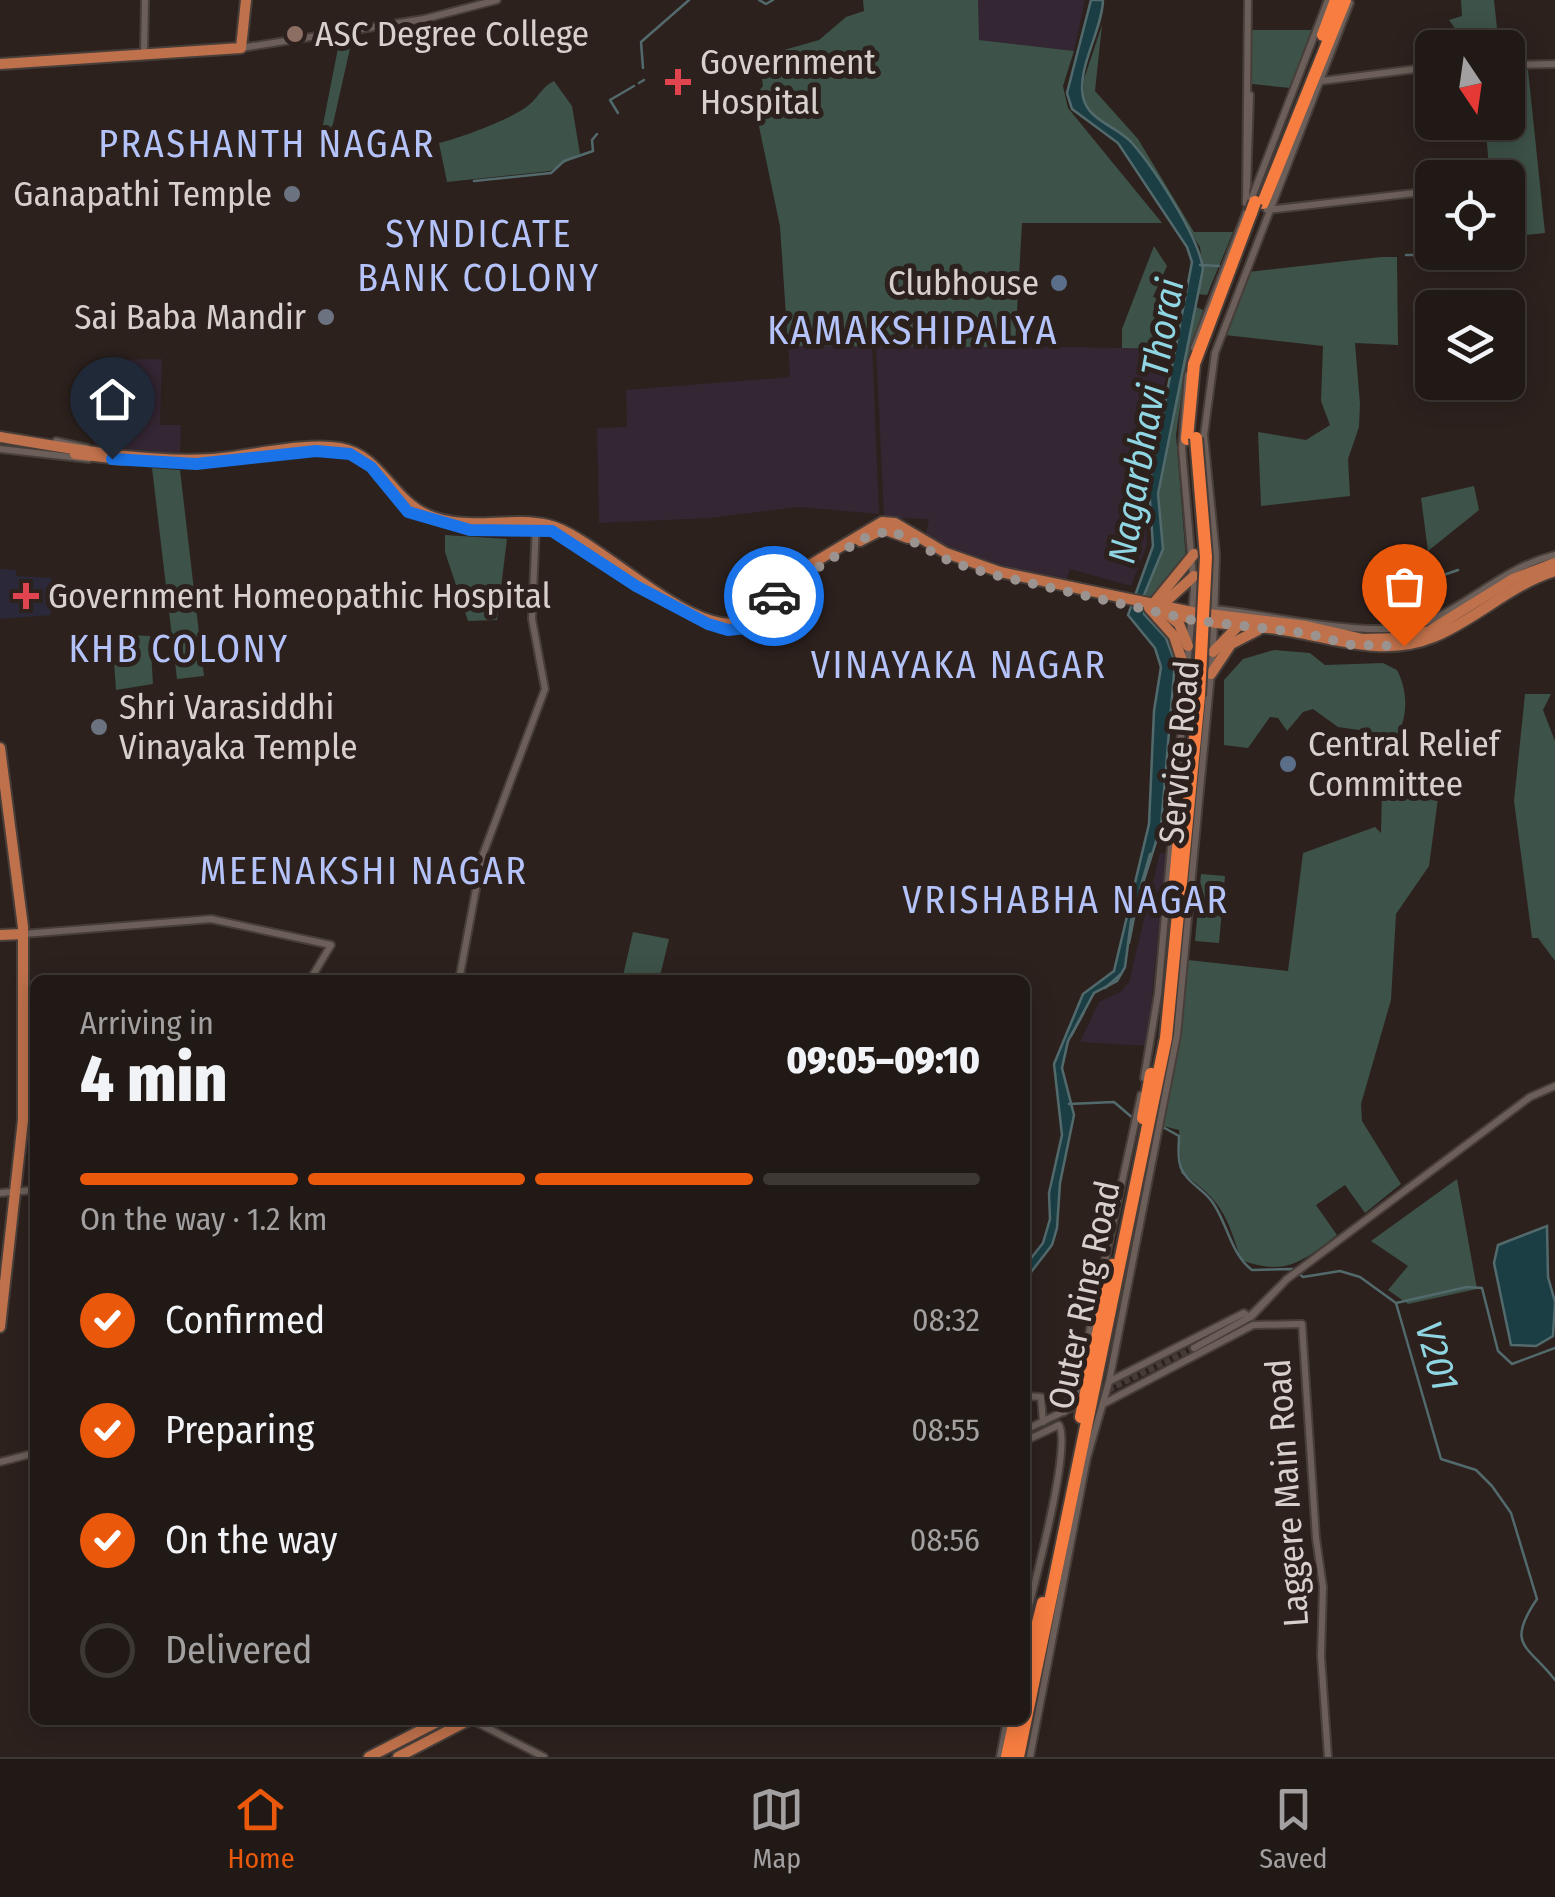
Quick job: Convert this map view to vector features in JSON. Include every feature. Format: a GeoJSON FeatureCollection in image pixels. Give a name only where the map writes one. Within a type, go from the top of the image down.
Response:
{"type":"FeatureCollection","features":[{"type":"Feature","properties":{"kind":"highway"},"geometry":{"type":"LineString","coordinates":[[1180,888],[1206,557],[1192,438],[1206,348],[1332,0]]}},
{"type":"Feature","properties":{"kind":"highway"},"geometry":{"type":"LineString","coordinates":[[1255,206],[1348,0]]}},
{"type":"Feature","properties":{"kind":"highway","name":"Outer Ring Road"},"geometry":{"type":"LineString","coordinates":[[1030,1702],[1135,1216],[1171,1004],[1180,888],[1173,852],[1196,696]]}},
{"type":"Feature","properties":{"kind":"highway","name":"Outer Ring Road"},"geometry":{"type":"LineString","coordinates":[[1030,1653],[1050,1574],[1122,1199],[1148,1122],[1154,1043],[1180,888]]}},
{"type":"Feature","properties":{"kind":"highway"},"geometry":{"type":"LineString","coordinates":[[1003,1757],[1013,1725]]}},
{"type":"Feature","properties":{"kind":"highway","name":"Outer Ring Road"},"geometry":{"type":"LineString","coordinates":[[1018,1757],[1025,1725]]}},
{"type":"Feature","properties":{"kind":"main road"},"geometry":{"type":"LineString","coordinates":[[0,64],[241,48],[246,0]]}},
{"type":"Feature","properties":{"kind":"main road"},"geometry":{"type":"LineString","coordinates":[[0,441],[196,464],[343,452],[371,467],[402,508],[420,517],[470,530],[536,526],[566,537],[636,586],[708,624],[728,630],[746,628],[776,592],[883,529],[899,532],[974,570],[1154,606],[1306,626],[1354,638],[1403,638],[1437,627],[1513,579],[1555,563]]}},
{"type":"Feature","properties":{"kind":"main road"},"geometry":{"type":"LineString","coordinates":[[1154,606],[1194,554]]}},
{"type":"Feature","properties":{"kind":"main road"},"geometry":{"type":"LineString","coordinates":[[1214,616],[1239,626],[1363,646],[1414,644],[1454,627],[1517,586],[1555,571]]}},
{"type":"Feature","properties":{"kind":"main road"},"geometry":{"type":"LineString","coordinates":[[1154,606],[1194,576]]}},
{"type":"Feature","properties":{"kind":"main road"},"geometry":{"type":"LineString","coordinates":[[1154,606],[1179,624],[1189,643]]}},
{"type":"Feature","properties":{"kind":"main road"},"geometry":{"type":"LineString","coordinates":[[1154,606],[1174,636],[1186,674]]}},
{"type":"Feature","properties":{"kind":"main road"},"geometry":{"type":"LineString","coordinates":[[1213,647],[1239,626]]}},
{"type":"Feature","properties":{"kind":"main road"},"geometry":{"type":"LineString","coordinates":[[1212,674],[1236,640],[1274,629]]}},
{"type":"Feature","properties":{"kind":"main road"},"geometry":{"type":"LineString","coordinates":[[0,748],[20,932],[24,1120],[10,1192],[0,1291]]}},
{"type":"Feature","properties":{"kind":"main road"},"geometry":{"type":"LineString","coordinates":[[0,780],[20,932]]}},
{"type":"Feature","properties":{"kind":"main road"},"geometry":{"type":"LineString","coordinates":[[0,933],[20,932]]}},
{"type":"Feature","properties":{"kind":"main road"},"geometry":{"type":"LineString","coordinates":[[0,1323],[10,1192]]}},
{"type":"Feature","properties":{"kind":"main road"},"geometry":{"type":"LineString","coordinates":[[368,1757],[431,1725]]}},
{"type":"Feature","properties":{"kind":"main road"},"geometry":{"type":"LineString","coordinates":[[398,1757],[461,1725]]}},
{"type":"Feature","properties":{"kind":"street"},"geometry":{"type":"LineString","coordinates":[[144,55],[145,0]]}},
{"type":"Feature","properties":{"kind":"street"},"geometry":{"type":"LineString","coordinates":[[241,48],[424,19],[497,0]]}},
{"type":"Feature","properties":{"kind":"street"},"geometry":{"type":"LineString","coordinates":[[1248,0],[1255,206]]}},
{"type":"Feature","properties":{"kind":"street"},"geometry":{"type":"LineString","coordinates":[[1173,852],[1194,590],[1194,554],[1183,468],[1183,408],[1194,348],[1222,267],[1321,80],[1348,0]]}},
{"type":"Feature","properties":{"kind":"street"},"geometry":{"type":"LineString","coordinates":[[1525,65],[1555,64]]}},
{"type":"Feature","properties":{"kind":"street"},"geometry":{"type":"LineString","coordinates":[[1321,80],[1415,68]]}},
{"type":"Feature","properties":{"kind":"street"},"geometry":{"type":"LineString","coordinates":[[1255,206],[1415,192]]}},
{"type":"Feature","properties":{"kind":"street","name":"Service Road"},"geometry":{"type":"LineString","coordinates":[[1148,1122],[1177,1035],[1180,888],[1212,674],[1216,554],[1204,435],[1215,353],[1247,268],[1255,206]]}},
{"type":"Feature","properties":{"kind":"street"},"geometry":{"type":"LineString","coordinates":[[460,975],[482,856],[546,690],[532,619],[536,526]]}},
{"type":"Feature","properties":{"kind":"street"},"geometry":{"type":"LineString","coordinates":[[1214,616],[1374,629],[1410,626],[1443,613],[1502,574],[1555,554]]}},
{"type":"Feature","properties":{"kind":"street"},"geometry":{"type":"LineString","coordinates":[[1194,590],[1215,590]]}},
{"type":"Feature","properties":{"kind":"street"},"geometry":{"type":"LineString","coordinates":[[1189,643],[1213,647]]}},
{"type":"Feature","properties":{"kind":"street"},"geometry":{"type":"LineString","coordinates":[[20,932],[226,920],[331,945],[313,975]]}},
{"type":"Feature","properties":{"kind":"street"},"geometry":{"type":"LineString","coordinates":[[1194,1348],[1251,1321],[1292,1274],[1530,1096],[1555,1086]]}},
{"type":"Feature","properties":{"kind":"street"},"geometry":{"type":"LineString","coordinates":[[1030,1428],[1075,1398],[1122,1199]]}},
{"type":"Feature","properties":{"kind":"street"},"geometry":{"type":"LineString","coordinates":[[1030,1757],[1087,1458],[1109,1382],[1135,1216]]}},
{"type":"Feature","properties":{"kind":"street"},"geometry":{"type":"LineString","coordinates":[[1109,1382],[1244,1313],[1251,1321]]}},
{"type":"Feature","properties":{"kind":"street","name":"Laggere Main Road"},"geometry":{"type":"LineString","coordinates":[[1102,1404],[1251,1321],[1302,1324],[1316,1538],[1324,1587],[1321,1656],[1328,1757]]}},
{"type":"Feature","properties":{"kind":"street"},"geometry":{"type":"LineString","coordinates":[[1030,1397],[1041,1398],[1043,1422]]}},
{"type":"Feature","properties":{"kind":"street"},"geometry":{"type":"LineString","coordinates":[[1065,1407],[1075,1406]]}},
{"type":"Feature","properties":{"kind":"street"},"geometry":{"type":"LineString","coordinates":[[1030,1439],[1059,1425],[1063,1432],[1061,1475],[1030,1602]]}},
{"type":"Feature","properties":{"kind":"street"},"geometry":{"type":"LineString","coordinates":[[0,1462],[30,1454]]}},
{"type":"Feature","properties":{"kind":"street"},"geometry":{"type":"LineString","coordinates":[[481,1725],[544,1757]]}},
{"type":"Feature","properties":{"kind":"street"},"geometry":{"type":"LineString","coordinates":[[1003,1757],[1006,1725]]}},
{"type":"Feature","properties":{"kind":"shaded area"},"geometry":{"type":"Polygon","coordinates":[[[978,0],[1085,0],[1074,51],[978,40],[978,0]]]}},
{"type":"Feature","properties":{"kind":"shaded area"},"geometry":{"type":"Polygon","coordinates":[[[872,344],[879,514],[799,507],[710,518],[599,523],[597,428],[627,427],[626,390],[790,377],[788,346],[872,344]]]}},
{"type":"Feature","properties":{"kind":"shaded area"},"geometry":{"type":"Polygon","coordinates":[[[876,347],[1171,349],[1145,487],[1147,545],[1131,586],[1070,569],[1066,581],[1001,570],[925,538],[929,519],[884,518],[876,347]]]}},
{"type":"Feature","properties":{"kind":"shaded area"},"geometry":{"type":"Polygon","coordinates":[[[162,359],[160,425],[181,425],[180,455],[94,445],[101,360],[162,359]]]}},
{"type":"Feature","properties":{"kind":"shaded area","name":"Government Homeopathic Hospital"},"geometry":{"type":"Polygon","coordinates":[[[0,569],[16,570],[16,576],[52,578],[51,615],[0,619],[0,569]]]}},
{"type":"Feature","properties":{"kind":"shaded area"},"geometry":{"type":"Polygon","coordinates":[[[1160,853],[1166,854],[1147,1046],[1080,1042],[1099,1002],[1122,991],[1129,982],[1160,853]]]}},
{"type":"Feature","properties":{"kind":"green space"},"geometry":{"type":"Polygon","coordinates":[[[863,0],[978,0],[979,40],[1074,51],[1063,86],[1068,108],[1162,223],[1022,223],[1015,347],[788,346],[780,226],[753,98],[763,86],[759,57],[819,40],[846,17],[864,11],[863,0]]]}},
{"type":"Feature","properties":{"kind":"green space"},"geometry":{"type":"Polygon","coordinates":[[[1461,0],[1494,0],[1497,30],[1456,30],[1449,20],[1462,16],[1461,0]]]}},
{"type":"Feature","properties":{"kind":"green space"},"geometry":{"type":"Polygon","coordinates":[[[1102,25],[1095,91],[1138,139],[1194,232],[1233,232],[1207,295],[1197,294],[1203,269],[1200,247],[1133,144],[1091,114],[1083,97],[1084,79],[1102,25]]]}},
{"type":"Feature","properties":{"kind":"green space"},"geometry":{"type":"Polygon","coordinates":[[[1252,30],[1314,30],[1290,88],[1252,84],[1252,30]]]}},
{"type":"Feature","properties":{"kind":"green space"},"geometry":{"type":"Polygon","coordinates":[[[353,35],[326,155],[317,155],[340,38],[353,35]]]}},
{"type":"Feature","properties":{"kind":"green space"},"geometry":{"type":"Polygon","coordinates":[[[1528,70],[1545,233],[1525,235],[1525,160],[1488,160],[1487,140],[1525,140],[1528,70]]]}},
{"type":"Feature","properties":{"kind":"green space"},"geometry":{"type":"Polygon","coordinates":[[[554,81],[572,106],[580,154],[550,171],[447,182],[439,143],[512,115],[554,81]]]}},
{"type":"Feature","properties":{"kind":"green space"},"geometry":{"type":"Polygon","coordinates":[[[1154,246],[1167,266],[1153,297],[1176,302],[1161,349],[1122,348],[1122,329],[1154,246]]]}},
{"type":"Feature","properties":{"kind":"green space"},"geometry":{"type":"Polygon","coordinates":[[[1397,257],[1398,345],[1355,343],[1360,404],[1359,427],[1348,459],[1350,496],[1261,506],[1258,432],[1306,440],[1330,425],[1321,401],[1323,346],[1225,335],[1248,272],[1397,257]]]}},
{"type":"Feature","properties":{"kind":"green space"},"geometry":{"type":"Polygon","coordinates":[[[1194,306],[1203,310],[1186,364],[1176,435],[1186,559],[1149,599],[1144,595],[1163,549],[1158,494],[1194,306]]]}},
{"type":"Feature","properties":{"kind":"green space"},"geometry":{"type":"Polygon","coordinates":[[[152,468],[180,470],[204,676],[177,679],[152,468]]]}},
{"type":"Feature","properties":{"kind":"green space"},"geometry":{"type":"Polygon","coordinates":[[[1474,486],[1479,510],[1428,551],[1421,498],[1474,486]]]}},
{"type":"Feature","properties":{"kind":"green space"},"geometry":{"type":"Polygon","coordinates":[[[445,535],[507,539],[497,620],[468,621],[445,552],[445,535]]]}},
{"type":"Feature","properties":{"kind":"green space"},"geometry":{"type":"Polygon","coordinates":[[[112,634],[150,636],[153,684],[116,690],[112,634]]]}},
{"type":"Feature","properties":{"kind":"green space"},"geometry":{"type":"Polygon","coordinates":[[[1274,650],[1310,653],[1325,665],[1383,663],[1397,670],[1405,703],[1397,736],[1377,741],[1359,730],[1338,727],[1313,709],[1303,712],[1287,731],[1278,718],[1270,717],[1248,748],[1224,745],[1224,680],[1243,659],[1274,650]]]}},
{"type":"Feature","properties":{"kind":"green space"},"geometry":{"type":"Polygon","coordinates":[[[1525,694],[1551,694],[1543,710],[1555,741],[1555,961],[1538,938],[1532,938],[1514,801],[1525,694]]]}},
{"type":"Feature","properties":{"kind":"green space"},"geometry":{"type":"Polygon","coordinates":[[[1382,787],[1439,791],[1429,866],[1396,914],[1391,1000],[1361,1104],[1362,1121],[1401,1184],[1365,1213],[1345,1185],[1316,1205],[1337,1235],[1292,1264],[1256,1265],[1241,1260],[1220,1209],[1205,1191],[1181,1173],[1179,1130],[1163,1126],[1188,960],[1288,971],[1303,853],[1375,827],[1381,833],[1382,787]]]}},
{"type":"Feature","properties":{"kind":"green space"},"geometry":{"type":"Polygon","coordinates":[[[1201,874],[1225,876],[1219,943],[1195,941],[1201,874]]]}},
{"type":"Feature","properties":{"kind":"green space"},"geometry":{"type":"Polygon","coordinates":[[[633,932],[669,939],[660,975],[623,975],[633,932]]]}},
{"type":"Feature","properties":{"kind":"green space"},"geometry":{"type":"Polygon","coordinates":[[[1457,1179],[1477,1289],[1408,1304],[1388,1290],[1408,1266],[1371,1241],[1457,1179]]]}},
{"type":"Feature","properties":{"kind":"water","name":"Nagarbhavi Thorai"},"geometry":{"type":"Polygon","coordinates":[[[1091,0],[1103,0],[1083,74],[1083,97],[1091,112],[1132,143],[1152,169],[1185,222],[1203,269],[1158,494],[1163,549],[1144,595],[1144,614],[1166,638],[1175,662],[1161,826],[1131,921],[1125,967],[1117,981],[1094,993],[1068,1041],[1062,1068],[1074,1115],[1060,1183],[1057,1228],[1052,1245],[1030,1274],[1030,1260],[1043,1243],[1050,1219],[1049,1193],[1062,1135],[1054,1064],[1083,994],[1114,971],[1149,824],[1154,711],[1161,667],[1155,648],[1128,615],[1153,546],[1149,486],[1192,262],[1187,247],[1118,143],[1072,109],[1067,93],[1091,0]]]}},
{"type":"Feature","properties":{"kind":"water"},"geometry":{"type":"Polygon","coordinates":[[[1547,1226],[1548,1277],[1555,1302],[1553,1336],[1536,1346],[1511,1345],[1494,1263],[1498,1245],[1547,1226]]]}},
{"type":"Feature","properties":{"kind":"waterway"},"geometry":{"type":"LineString","coordinates":[[643,68],[641,42],[689,0]]}},
{"type":"Feature","properties":{"kind":"waterway"},"geometry":{"type":"LineString","coordinates":[[759,0],[766,4],[773,0]]}},
{"type":"Feature","properties":{"kind":"waterway"},"geometry":{"type":"LineString","coordinates":[[639,83],[644,80]]}},
{"type":"Feature","properties":{"kind":"waterway"},"geometry":{"type":"LineString","coordinates":[[618,113],[610,100],[634,86]]}},
{"type":"Feature","properties":{"kind":"waterway"},"geometry":{"type":"LineString","coordinates":[[474,181],[551,173],[564,161],[593,151],[592,140],[597,134]]}},
{"type":"Feature","properties":{"kind":"waterway"},"geometry":{"type":"LineString","coordinates":[[1406,255],[1415,255]]}},
{"type":"Feature","properties":{"kind":"waterway"},"geometry":{"type":"LineString","coordinates":[[1200,265],[1219,266]]}},
{"type":"Feature","properties":{"kind":"waterway"},"geometry":{"type":"LineString","coordinates":[[1428,558],[1432,579],[1458,570]]}},
{"type":"Feature","properties":{"kind":"waterway","name":"Nagarbhavi Thorai"},"geometry":{"type":"LineString","coordinates":[[1140,889],[1150,854]]}},
{"type":"Feature","properties":{"kind":"waterway","name":"Nagarbhavi Thorai"},"geometry":{"type":"LineString","coordinates":[[1129,943],[1138,897]]}},
{"type":"Feature","properties":{"kind":"waterway","name":"Nagarbhavi Thorai"},"geometry":{"type":"LineString","coordinates":[[1105,988],[1121,974]]}},
{"type":"Feature","properties":{"kind":"waterway","name":"Nagarbhavi Thorai"},"geometry":{"type":"LineString","coordinates":[[1071,1036],[1084,1012]]}},
{"type":"Feature","properties":{"kind":"waterway","name":"V201"},"geometry":{"type":"LineString","coordinates":[[1069,1104],[1114,1102],[1134,1119]]}},
{"type":"Feature","properties":{"kind":"waterway","name":"V201"},"geometry":{"type":"LineString","coordinates":[[1161,1126],[1179,1136],[1181,1168],[1213,1203],[1239,1256],[1252,1270],[1293,1269],[1303,1277],[1340,1271],[1360,1277],[1396,1303],[1441,1459],[1476,1470],[1511,1513],[1537,1599],[1523,1627],[1524,1644],[1555,1680]]}},
{"type":"Feature","properties":{"kind":"waterway"},"geometry":{"type":"LineString","coordinates":[[1396,1303],[1467,1287],[1482,1288],[1498,1351],[1512,1364],[1555,1348]]}},
{"type":"Feature","properties":{"kind":"tunnel"},"geometry":{"type":"LineString","coordinates":[[1092,1398],[1194,1348]]}},
{"type":"Feature","properties":{"kind":"way so far"},"geometry":{"type":"LineString","coordinates":[[774,596],[798,577],[883,529],[900,533],[951,562],[974,570],[1162,610],[1192,620],[1305,633],[1352,645],[1404,646]]}},
{"type":"Feature","properties":{"kind":"place","name":"ASC Degree College"},"geometry":{"type":"Point","coordinates":[295,34]}},
{"type":"Feature","properties":{"kind":"place","name":"Government Hospital"},"geometry":{"type":"Point","coordinates":[678,82]}},
{"type":"Feature","properties":{"kind":"place","name":"Ganapathi Temple"},"geometry":{"type":"Point","coordinates":[292,194]}},
{"type":"Feature","properties":{"kind":"place","name":"Clubhouse"},"geometry":{"type":"Point","coordinates":[1059,283]}},
{"type":"Feature","properties":{"kind":"place","name":"Sai Baba Mandir"},"geometry":{"type":"Point","coordinates":[326,317]}},
{"type":"Feature","properties":{"kind":"place","name":"Government Homeopathic Hospital"},"geometry":{"type":"Point","coordinates":[26,596]}},
{"type":"Feature","properties":{"kind":"place","name":"Shri Varasiddhi Vinayaka Temple"},"geometry":{"type":"Point","coordinates":[99,727]}},
{"type":"Feature","properties":{"kind":"place","name":"Central Relief Committee"},"geometry":{"type":"Point","coordinates":[1288,764]}},
{"type":"Feature","properties":{"kind":"district","name":"PRASHANTH NAGAR"},"geometry":{"type":"Point","coordinates":[267,144]}},
{"type":"Feature","properties":{"kind":"district","name":"SYNDICATE BANK COLONY"},"geometry":{"type":"Point","coordinates":[479,256]}},
{"type":"Feature","properties":{"kind":"district","name":"KAMAKSHIPALYA"},"geometry":{"type":"Point","coordinates":[913,331]}},
{"type":"Feature","properties":{"kind":"district","name":"KHB COLONY"},"geometry":{"type":"Point","coordinates":[179,649]}},
{"type":"Feature","properties":{"kind":"district","name":"VINAYAKA NAGAR"},"geometry":{"type":"Point","coordinates":[959,665]}},
{"type":"Feature","properties":{"kind":"district","name":"MEENAKSHI NAGAR"},"geometry":{"type":"Point","coordinates":[364,871]}},
{"type":"Feature","properties":{"kind":"district","name":"VRISHABHA NAGAR"},"geometry":{"type":"Point","coordinates":[1066,900]}},
{"type":"Feature","properties":{"kind":"route"},"geometry":{"type":"LineString","coordinates":[[112,459],[196,464],[316,451],[343,452],[371,467],[390,495],[408,512],[470,530],[552,531],[636,586],[714,627],[746,628],[757,620],[774,596]]}}]}
